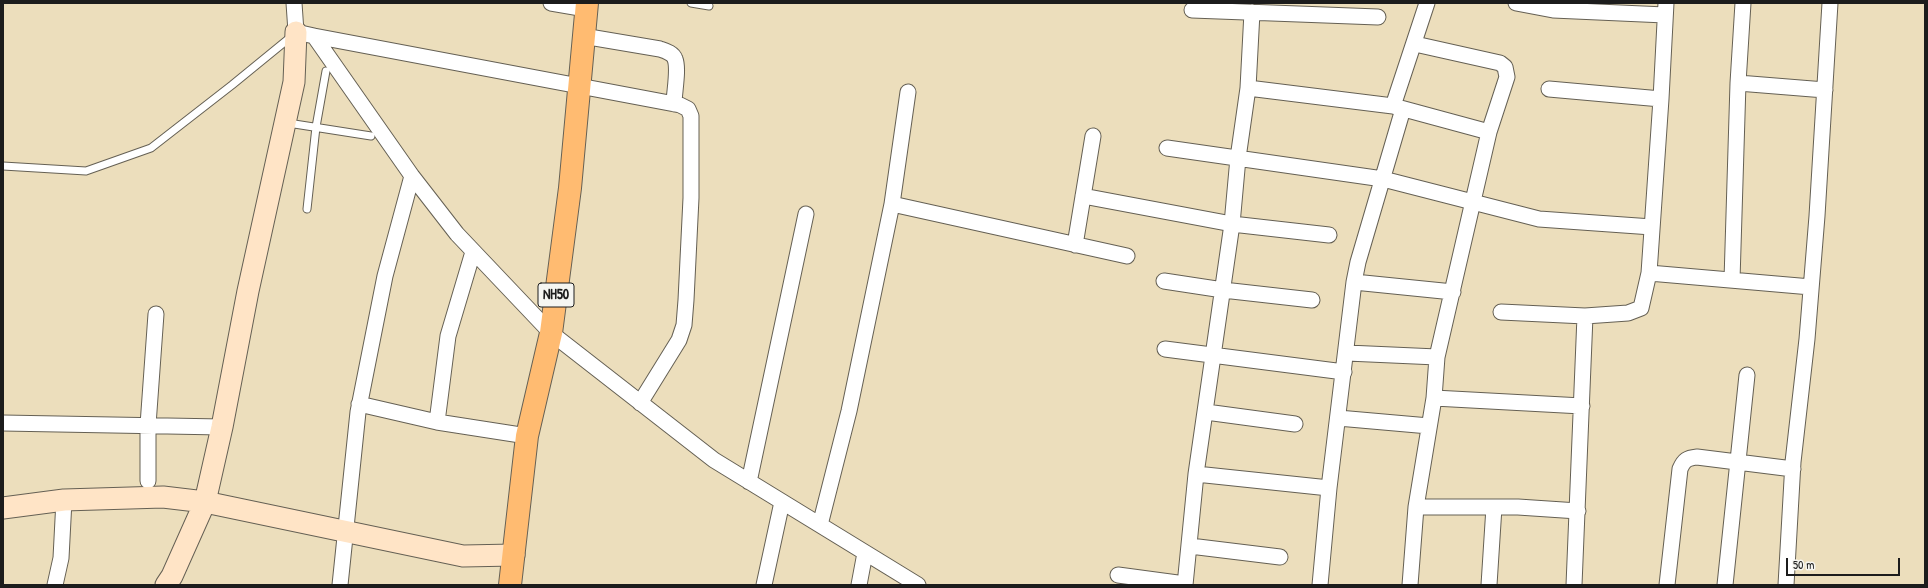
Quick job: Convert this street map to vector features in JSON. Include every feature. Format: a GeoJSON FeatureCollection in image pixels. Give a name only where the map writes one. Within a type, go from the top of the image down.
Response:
{"type":"FeatureCollection","features":[{"type":"Feature","properties":{"kind":"highway","name":"NH50"},"geometry":{"type":"LineString","coordinates":[[510,585],[527,436],[551,333],[570,188],[578,85],[587,6]]}},
{"type":"Feature","properties":{"kind":"street"},"geometry":{"type":"LineString","coordinates":[[294,3],[305,34],[457,234],[551,333],[714,460],[918,585]]}},
{"type":"Feature","properties":{"kind":"street"},"geometry":{"type":"LineString","coordinates":[[551,3],[587,6]]}},
{"type":"Feature","properties":{"kind":"street"},"geometry":{"type":"LineString","coordinates":[[1320,585],[1354,282],[1358,262],[1382,179],[1398,108],[1427,3]]}},
{"type":"Feature","properties":{"kind":"street"},"geometry":{"type":"LineString","coordinates":[[1501,312],[1585,316],[1628,313],[1641,308],[1649,273],[1661,99],[1665,9],[1553,10],[1516,3]]}},
{"type":"Feature","properties":{"kind":"street"},"geometry":{"type":"LineString","coordinates":[[1732,280],[1738,83],[1743,3]]}},
{"type":"Feature","properties":{"kind":"street"},"geometry":{"type":"LineString","coordinates":[[1786,585],[1793,469],[1811,287],[1830,3]]}},
{"type":"Feature","properties":{"kind":"street"},"geometry":{"type":"LineString","coordinates":[[1192,10],[1378,16]]}},
{"type":"Feature","properties":{"kind":"street"},"geometry":{"type":"LineString","coordinates":[[1118,575],[1185,584],[1196,474],[1232,224],[1238,158],[1248,88],[1252,12]]}},
{"type":"Feature","properties":{"kind":"street"},"geometry":{"type":"LineString","coordinates":[[305,34],[578,85],[674,104],[688,109],[691,116],[691,198],[685,313],[680,340],[640,403]]}},
{"type":"Feature","properties":{"kind":"street"},"geometry":{"type":"LineString","coordinates":[[166,585],[172,576],[205,502],[222,427],[248,291],[305,34]]}},
{"type":"Feature","properties":{"kind":"street"},"geometry":{"type":"LineString","coordinates":[[583,36],[660,49],[670,53],[675,58],[676,65],[674,104]]}},
{"type":"Feature","properties":{"kind":"street"},"geometry":{"type":"LineString","coordinates":[[1410,585],[1416,507],[1434,398],[1437,356],[1489,132],[1507,77],[1505,67],[1500,63],[1415,44]]}},
{"type":"Feature","properties":{"kind":"street"},"geometry":{"type":"LineString","coordinates":[[1738,83],[1825,90]]}},
{"type":"Feature","properties":{"kind":"street"},"geometry":{"type":"LineString","coordinates":[[1248,88],[1398,108],[1489,132]]}},
{"type":"Feature","properties":{"kind":"street"},"geometry":{"type":"LineString","coordinates":[[1549,89],[1661,99]]}},
{"type":"Feature","properties":{"kind":"street"},"geometry":{"type":"LineString","coordinates":[[820,525],[849,411],[892,204],[908,92]]}},
{"type":"Feature","properties":{"kind":"street"},"geometry":{"type":"LineString","coordinates":[[1075,245],[1093,136]]}},
{"type":"Feature","properties":{"kind":"street"},"geometry":{"type":"LineString","coordinates":[[1167,148],[1382,179],[1539,219],[1652,227]]}},
{"type":"Feature","properties":{"kind":"street"},"geometry":{"type":"LineString","coordinates":[[340,585],[344,532],[359,404],[385,276],[412,176]]}},
{"type":"Feature","properties":{"kind":"street"},"geometry":{"type":"LineString","coordinates":[[1083,196],[1232,224],[1329,234]]}},
{"type":"Feature","properties":{"kind":"street"},"geometry":{"type":"LineString","coordinates":[[892,204],[1127,256]]}},
{"type":"Feature","properties":{"kind":"street"},"geometry":{"type":"LineString","coordinates":[[749,482],[806,214]]}},
{"type":"Feature","properties":{"kind":"street"},"geometry":{"type":"LineString","coordinates":[[437,422],[448,336],[474,252]]}},
{"type":"Feature","properties":{"kind":"street"},"geometry":{"type":"LineString","coordinates":[[1649,273],[1811,287]]}},
{"type":"Feature","properties":{"kind":"street"},"geometry":{"type":"LineString","coordinates":[[1164,281],[1223,290],[1312,300]]}},
{"type":"Feature","properties":{"kind":"street"},"geometry":{"type":"LineString","coordinates":[[1354,282],[1453,292]]}},
{"type":"Feature","properties":{"kind":"street"},"geometry":{"type":"LineString","coordinates":[[148,481],[148,425],[156,314]]}},
{"type":"Feature","properties":{"kind":"street"},"geometry":{"type":"LineString","coordinates":[[1574,585],[1585,316]]}},
{"type":"Feature","properties":{"kind":"street"},"geometry":{"type":"LineString","coordinates":[[1165,349],[1344,372]]}},
{"type":"Feature","properties":{"kind":"street"},"geometry":{"type":"LineString","coordinates":[[1347,353],[1437,356]]}},
{"type":"Feature","properties":{"kind":"street"},"geometry":{"type":"LineString","coordinates":[[1725,585],[1747,375]]}},
{"type":"Feature","properties":{"kind":"street"},"geometry":{"type":"LineString","coordinates":[[1434,398],[1582,406]]}},
{"type":"Feature","properties":{"kind":"street"},"geometry":{"type":"LineString","coordinates":[[359,404],[437,422],[527,436]]}},
{"type":"Feature","properties":{"kind":"street"},"geometry":{"type":"LineString","coordinates":[[1206,412],[1295,424]]}},
{"type":"Feature","properties":{"kind":"street"},"geometry":{"type":"LineString","coordinates":[[1338,418],[1429,426]]}},
{"type":"Feature","properties":{"kind":"street"},"geometry":{"type":"LineString","coordinates":[[3,423],[222,427]]}},
{"type":"Feature","properties":{"kind":"street"},"geometry":{"type":"LineString","coordinates":[[1667,585],[1680,469],[1683,462],[1688,458],[1697,457],[1793,469]]}},
{"type":"Feature","properties":{"kind":"street"},"geometry":{"type":"LineString","coordinates":[[1196,474],[1330,488]]}},
{"type":"Feature","properties":{"kind":"street"},"geometry":{"type":"LineString","coordinates":[[3,508],[64,500],[163,497],[205,502],[463,556],[514,555]]}},
{"type":"Feature","properties":{"kind":"street"},"geometry":{"type":"LineString","coordinates":[[55,585],[61,558],[64,500]]}},
{"type":"Feature","properties":{"kind":"street"},"geometry":{"type":"LineString","coordinates":[[764,585],[782,502]]}},
{"type":"Feature","properties":{"kind":"street"},"geometry":{"type":"LineString","coordinates":[[1416,507],[1494,507],[1578,510]]}},
{"type":"Feature","properties":{"kind":"street"},"geometry":{"type":"LineString","coordinates":[[1489,585],[1494,507]]}},
{"type":"Feature","properties":{"kind":"street"},"geometry":{"type":"LineString","coordinates":[[1190,546],[1280,557]]}},
{"type":"Feature","properties":{"kind":"street"},"geometry":{"type":"LineString","coordinates":[[859,585],[865,553]]}},
{"type":"Feature","properties":{"kind":"lane"},"geometry":{"type":"LineString","coordinates":[[691,3],[710,6]]}},
{"type":"Feature","properties":{"kind":"lane"},"geometry":{"type":"LineString","coordinates":[[3,166],[86,171],[151,148],[232,85],[305,34]]}},
{"type":"Feature","properties":{"kind":"lane"},"geometry":{"type":"LineString","coordinates":[[307,209],[316,127],[326,71]]}},
{"type":"Feature","properties":{"kind":"lane"},"geometry":{"type":"LineString","coordinates":[[285,123],[371,136]]}}]}
